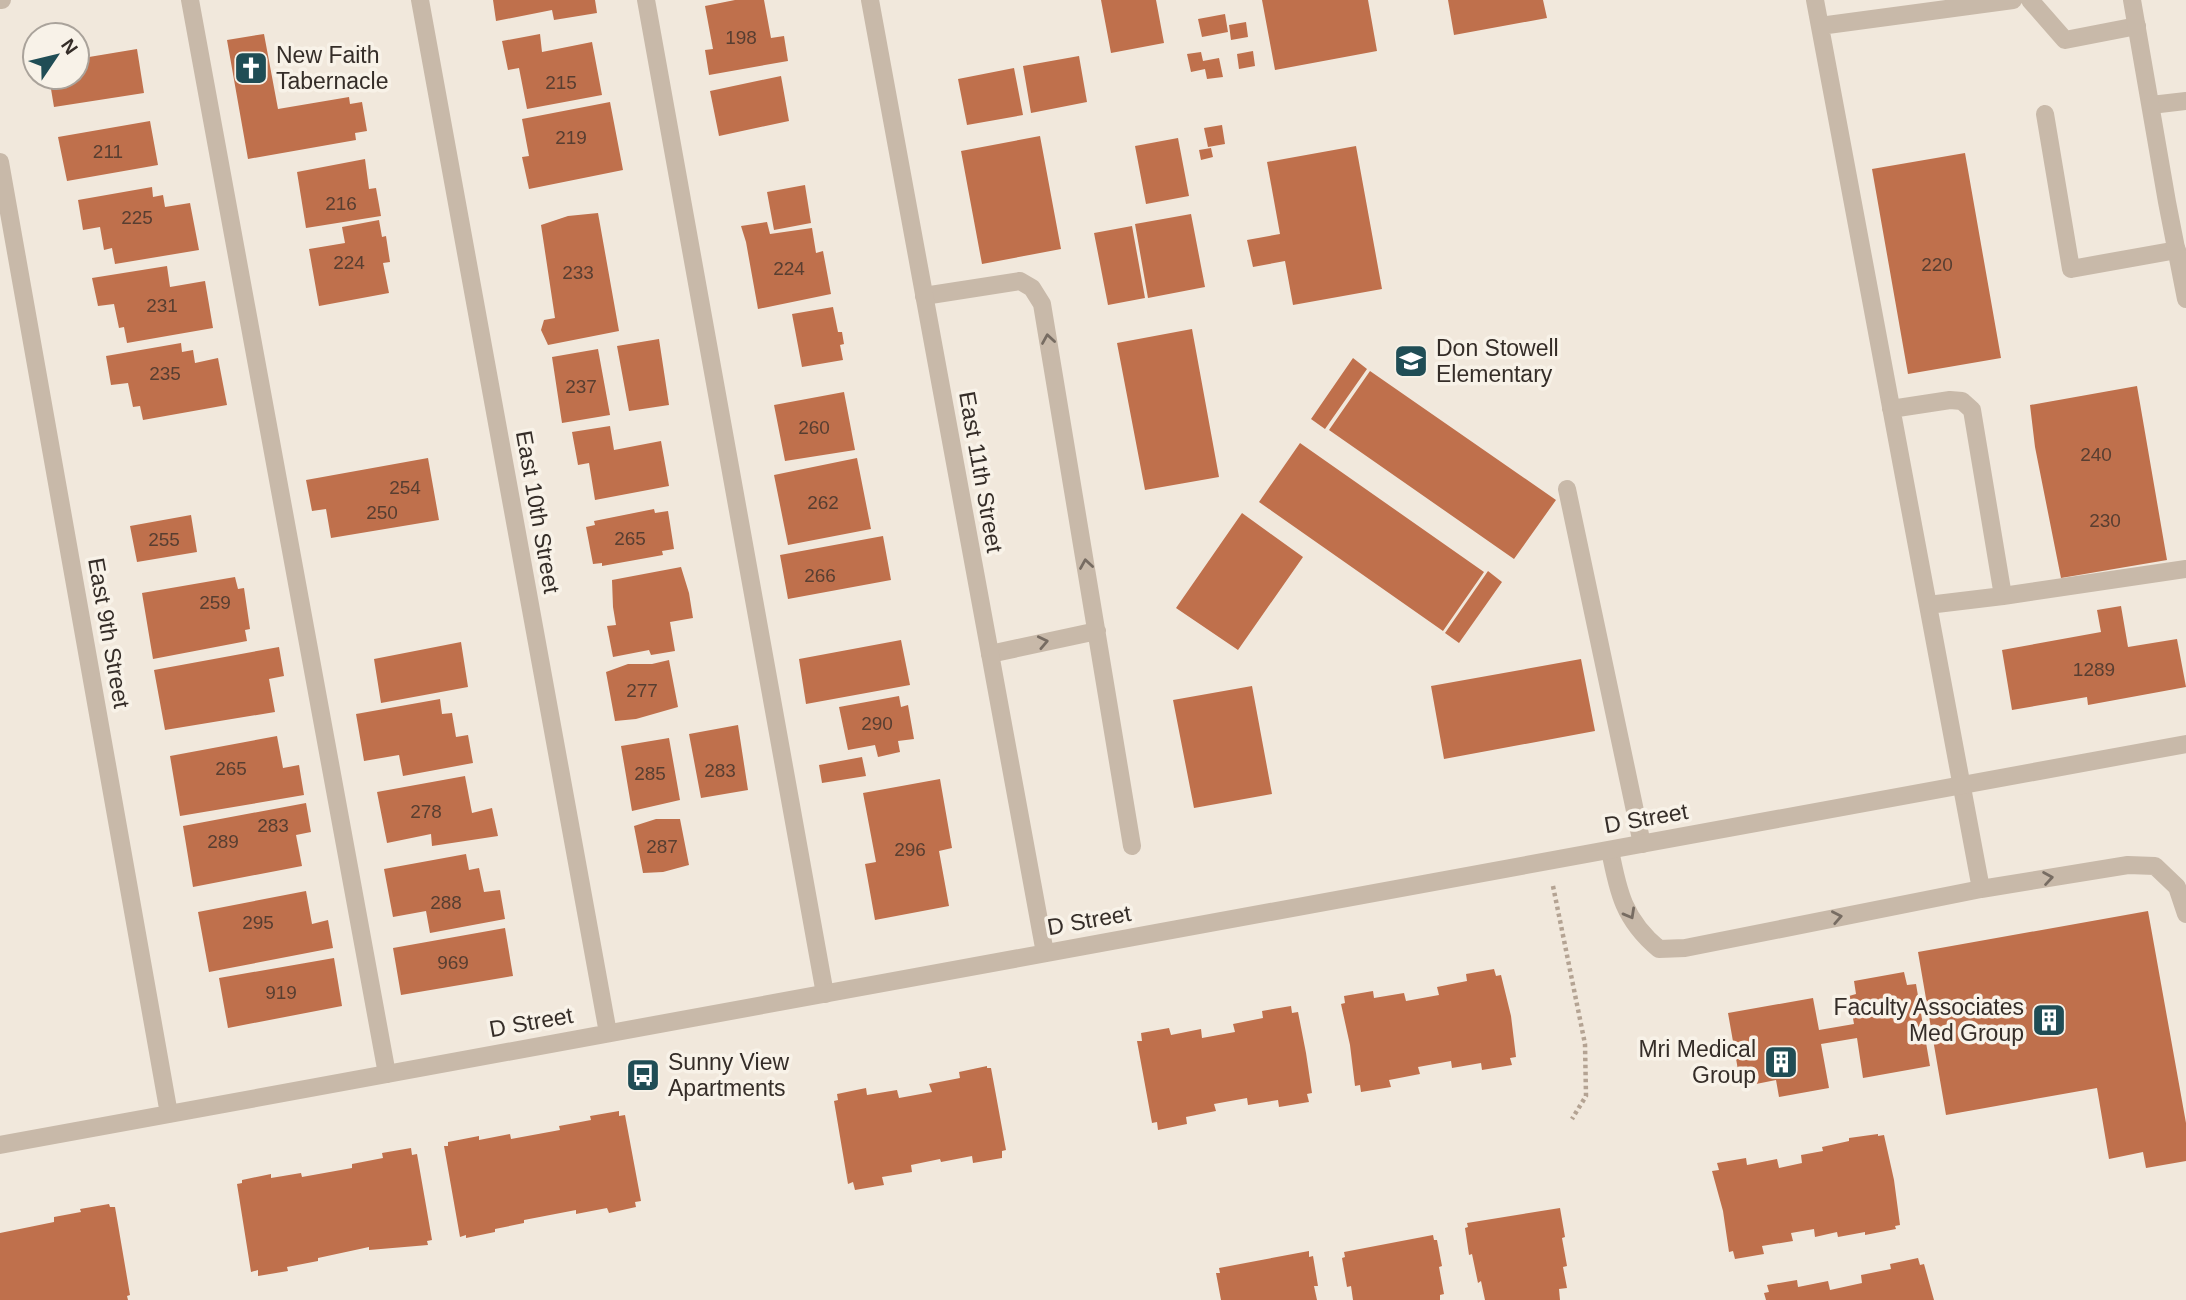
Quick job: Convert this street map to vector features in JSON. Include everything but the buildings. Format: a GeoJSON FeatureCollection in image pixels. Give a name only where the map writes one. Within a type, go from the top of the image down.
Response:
{"type":"FeatureCollection","features":[{"type":"Feature","properties":{"kind":"street"},"geometry":{"type":"LineString","coordinates":[[190,0],[387,1074]]}},
{"type":"Feature","properties":{"kind":"street","name":"East 10th Street"},"geometry":{"type":"LineString","coordinates":[[420,0],[608,1033]]}},
{"type":"Feature","properties":{"kind":"street"},"geometry":{"type":"LineString","coordinates":[[646,0],[825,994]]}},
{"type":"Feature","properties":{"kind":"street","name":"East 11th Street"},"geometry":{"type":"LineString","coordinates":[[870,0],[1045,953]]}},
{"type":"Feature","properties":{"kind":"street"},"geometry":{"type":"LineString","coordinates":[[1815,0],[1981,888]]}},
{"type":"Feature","properties":{"kind":"street"},"geometry":{"type":"LineString","coordinates":[[1820,26],[2013,0]]}},
{"type":"Feature","properties":{"kind":"street"},"geometry":{"type":"LineString","coordinates":[[2029,0],[2065,40],[2137,26]]}},
{"type":"Feature","properties":{"kind":"street"},"geometry":{"type":"LineString","coordinates":[[2132,0],[2186,299]]}},
{"type":"Feature","properties":{"kind":"street"},"geometry":{"type":"LineString","coordinates":[[2151,105],[2186,101]]}},
{"type":"Feature","properties":{"kind":"street"},"geometry":{"type":"LineString","coordinates":[[2045,114],[2071,269],[2177,250]]}},
{"type":"Feature","properties":{"kind":"street","name":"East 9th Street"},"geometry":{"type":"LineString","coordinates":[[0,162],[169,1114]]}},
{"type":"Feature","properties":{"kind":"street"},"geometry":{"type":"LineString","coordinates":[[924,296],[1020,281],[1032,288],[1042,304],[1132,846]]}},
{"type":"Feature","properties":{"kind":"street"},"geometry":{"type":"LineString","coordinates":[[1891,409],[1950,400],[1962,401],[1972,410],[2003,596]]}},
{"type":"Feature","properties":{"kind":"street"},"geometry":{"type":"LineString","coordinates":[[1567,489],[1642,844]]}},
{"type":"Feature","properties":{"kind":"street"},"geometry":{"type":"LineString","coordinates":[[1928,605],[2186,569]]}},
{"type":"Feature","properties":{"kind":"street"},"geometry":{"type":"LineString","coordinates":[[989,653],[1097,631]]}},
{"type":"Feature","properties":{"kind":"street","name":"D Street"},"geometry":{"type":"LineString","coordinates":[[0,1144],[2186,744]]}},
{"type":"Feature","properties":{"kind":"street"},"geometry":{"type":"LineString","coordinates":[[1610,850],[1618,892],[1644,937],[1659,949],[1685,948],[1981,888],[2128,865],[2155,866],[2177,887],[2186,914]]}},
{"type":"Feature","properties":{"kind":"path"},"geometry":{"type":"LineString","coordinates":[[1548,861],[1585,1044],[1586,1096],[1572,1119]]}},
{"type":"Feature","properties":{"kind":"place","name":"New Faith Tabernacle"},"geometry":{"type":"Point","coordinates":[251,68]}},
{"type":"Feature","properties":{"kind":"place","name":"Don Stowell Elementary"},"geometry":{"type":"Point","coordinates":[1411,361]}},
{"type":"Feature","properties":{"kind":"place","name":"Faculty Associates Med Group"},"geometry":{"type":"Point","coordinates":[2049,1020]}},
{"type":"Feature","properties":{"kind":"place","name":"Mri Medical Group"},"geometry":{"type":"Point","coordinates":[1781,1062]}},
{"type":"Feature","properties":{"kind":"place","name":"Sunny View Apartments"},"geometry":{"type":"Point","coordinates":[643,1075]}}]}
